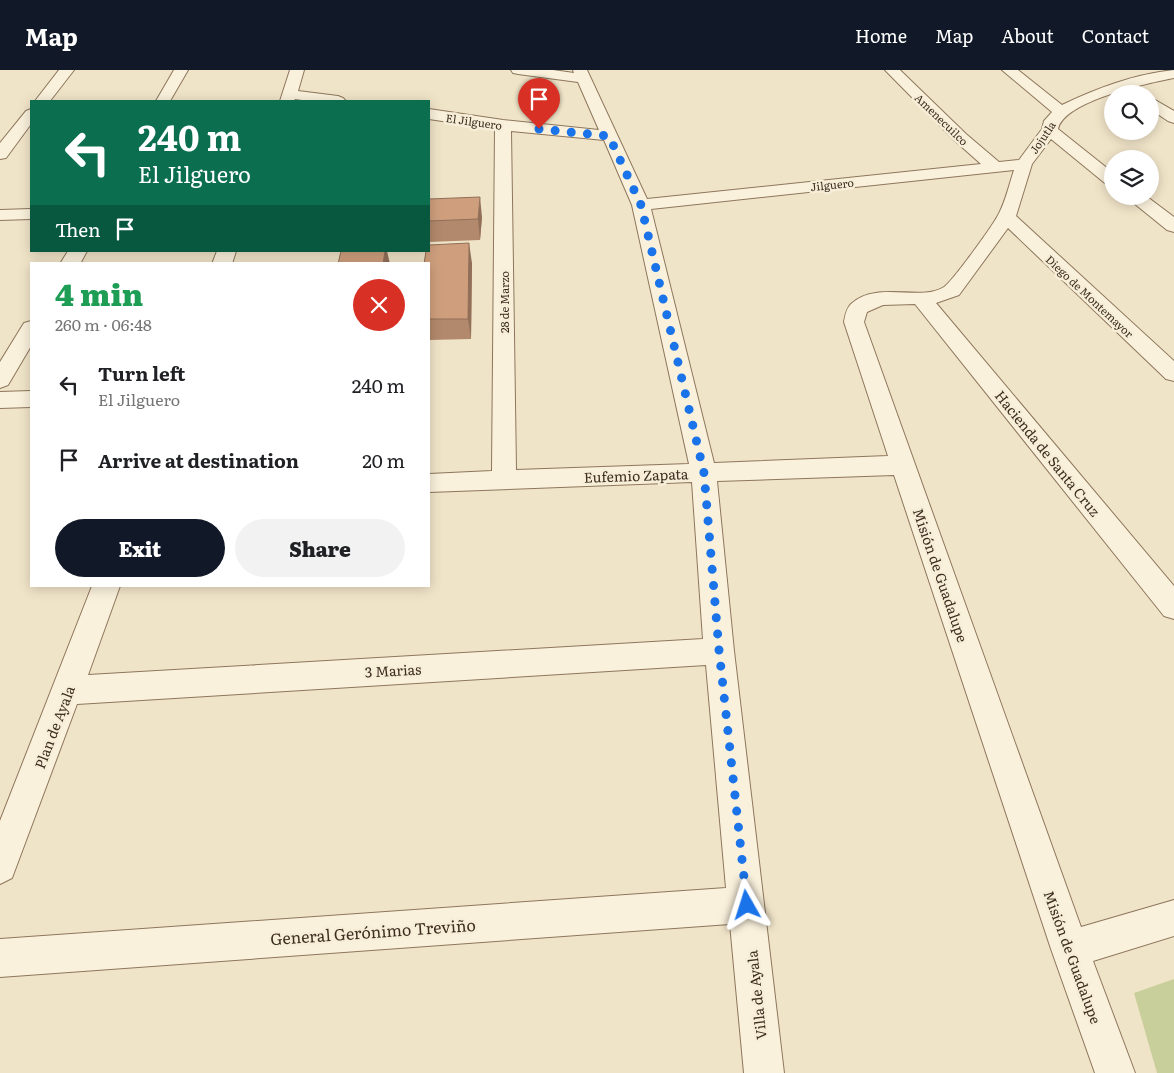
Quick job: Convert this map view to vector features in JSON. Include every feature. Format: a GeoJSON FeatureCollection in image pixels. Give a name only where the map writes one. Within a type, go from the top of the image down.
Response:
{"type":"FeatureCollection","features":[{"type":"Feature","properties":{"kind":"street"},"geometry":{"type":"LineString","coordinates":[[43,100],[67,70]]}},
{"type":"Feature","properties":{"kind":"street"},"geometry":{"type":"LineString","coordinates":[[164,100],[181,70]]}},
{"type":"Feature","properties":{"kind":"street"},"geometry":{"type":"LineString","coordinates":[[297,70],[289,98],[322,100]]}},
{"type":"Feature","properties":{"kind":"street"},"geometry":{"type":"LineString","coordinates":[[518,70],[581,74]]}},
{"type":"Feature","properties":{"kind":"street","name":"Amenecuilco"},"geometry":{"type":"LineString","coordinates":[[892,70],[960,137],[994,166]]}},
{"type":"Feature","properties":{"kind":"street"},"geometry":{"type":"LineString","coordinates":[[1009,70],[1061,111]]}},
{"type":"Feature","properties":{"kind":"street"},"geometry":{"type":"LineString","coordinates":[[1128,70],[1139,85]]}},
{"type":"Feature","properties":{"kind":"street","name":"Villa de Ayala"},"geometry":{"type":"LineString","coordinates":[[581,74],[641,205],[704,473],[719,650],[764,1073]]}},
{"type":"Feature","properties":{"kind":"street","name":"Jojutla"},"geometry":{"type":"LineString","coordinates":[[1145,85],[1174,74]]}},
{"type":"Feature","properties":{"kind":"street","name":"Jojutla"},"geometry":{"type":"LineString","coordinates":[[1024,164],[1050,130],[1052,121],[1061,111],[1104,92]]}},
{"type":"Feature","properties":{"kind":"street"},"geometry":{"type":"LineString","coordinates":[[1159,108],[1174,118]]}},
{"type":"Feature","properties":{"kind":"street","name":"El Jilguero"},"geometry":{"type":"LineString","coordinates":[[430,114],[504,125],[609,136]]}},
{"type":"Feature","properties":{"kind":"street"},"geometry":{"type":"LineString","coordinates":[[0,154],[30,115]]}},
{"type":"Feature","properties":{"kind":"street","name":"28 de Marzo"},"geometry":{"type":"LineString","coordinates":[[504,125],[504,479]]}},
{"type":"Feature","properties":{"kind":"street"},"geometry":{"type":"LineString","coordinates":[[1050,130],[1104,174]]}},
{"type":"Feature","properties":{"kind":"street","name":"Jilguero"},"geometry":{"type":"LineString","coordinates":[[641,205],[1024,164]]}},
{"type":"Feature","properties":{"kind":"street","name":"Misión de Guadalupe"},"geometry":{"type":"LineString","coordinates":[[1024,164],[1007,217],[952,291],[945,296],[922,300],[887,298],[870,302],[858,309],[854,322],[1070,949],[1115,1073]]}},
{"type":"Feature","properties":{"kind":"street"},"geometry":{"type":"LineString","coordinates":[[1146,205],[1174,226]]}},
{"type":"Feature","properties":{"kind":"street"},"geometry":{"type":"LineString","coordinates":[[0,216],[30,214]]}},
{"type":"Feature","properties":{"kind":"street","name":"Diego de Montemayor"},"geometry":{"type":"LineString","coordinates":[[1007,217],[1174,374]]}},
{"type":"Feature","properties":{"kind":"street","name":"Hacienda de Santa Cruz"},"geometry":{"type":"LineString","coordinates":[[922,300],[1174,607]]}},
{"type":"Feature","properties":{"kind":"street"},"geometry":{"type":"LineString","coordinates":[[0,380],[30,330]]}},
{"type":"Feature","properties":{"kind":"street"},"geometry":{"type":"LineString","coordinates":[[0,400],[30,399]]}},
{"type":"Feature","properties":{"kind":"street","name":"Eufemio Zapata"},"geometry":{"type":"LineString","coordinates":[[430,483],[903,465]]}},
{"type":"Feature","properties":{"kind":"street","name":"Plan de Ayala"},"geometry":{"type":"LineString","coordinates":[[0,866],[106,587]]}},
{"type":"Feature","properties":{"kind":"street","name":"3 Marias"},"geometry":{"type":"LineString","coordinates":[[68,690],[719,650]]}},
{"type":"Feature","properties":{"kind":"street","name":"General Gerónimo Treviño"},"geometry":{"type":"LineString","coordinates":[[0,958],[747,905]]}},
{"type":"Feature","properties":{"kind":"street"},"geometry":{"type":"LineString","coordinates":[[1070,949],[1174,918]]}},
{"type":"Feature","properties":{"kind":"green space"},"geometry":{"type":"Polygon","coordinates":[[[1174,979],[1174,1073],[1157,1073],[1134,993],[1174,979]]]}},
{"type":"Feature","properties":{"kind":"building"},"geometry":{"type":"Polygon","coordinates":[[[480,197],[478,219],[430,221],[430,199],[480,197]]]}},
{"type":"Feature","properties":{"kind":"building"},"geometry":{"type":"Polygon","coordinates":[[[469,243],[468,319],[430,319],[430,262],[424,262],[426,252],[430,252],[430,245],[469,243]]]}},
{"type":"Feature","properties":{"kind":"building"},"geometry":{"type":"Polygon","coordinates":[[[341,252],[385,252],[383,262],[338,262],[341,252]]]}},
{"type":"Feature","properties":{"kind":"route"},"geometry":{"type":"LineString","coordinates":[[539,129],[609,136],[641,205],[704,473],[719,650],[747,905]]}}]}
